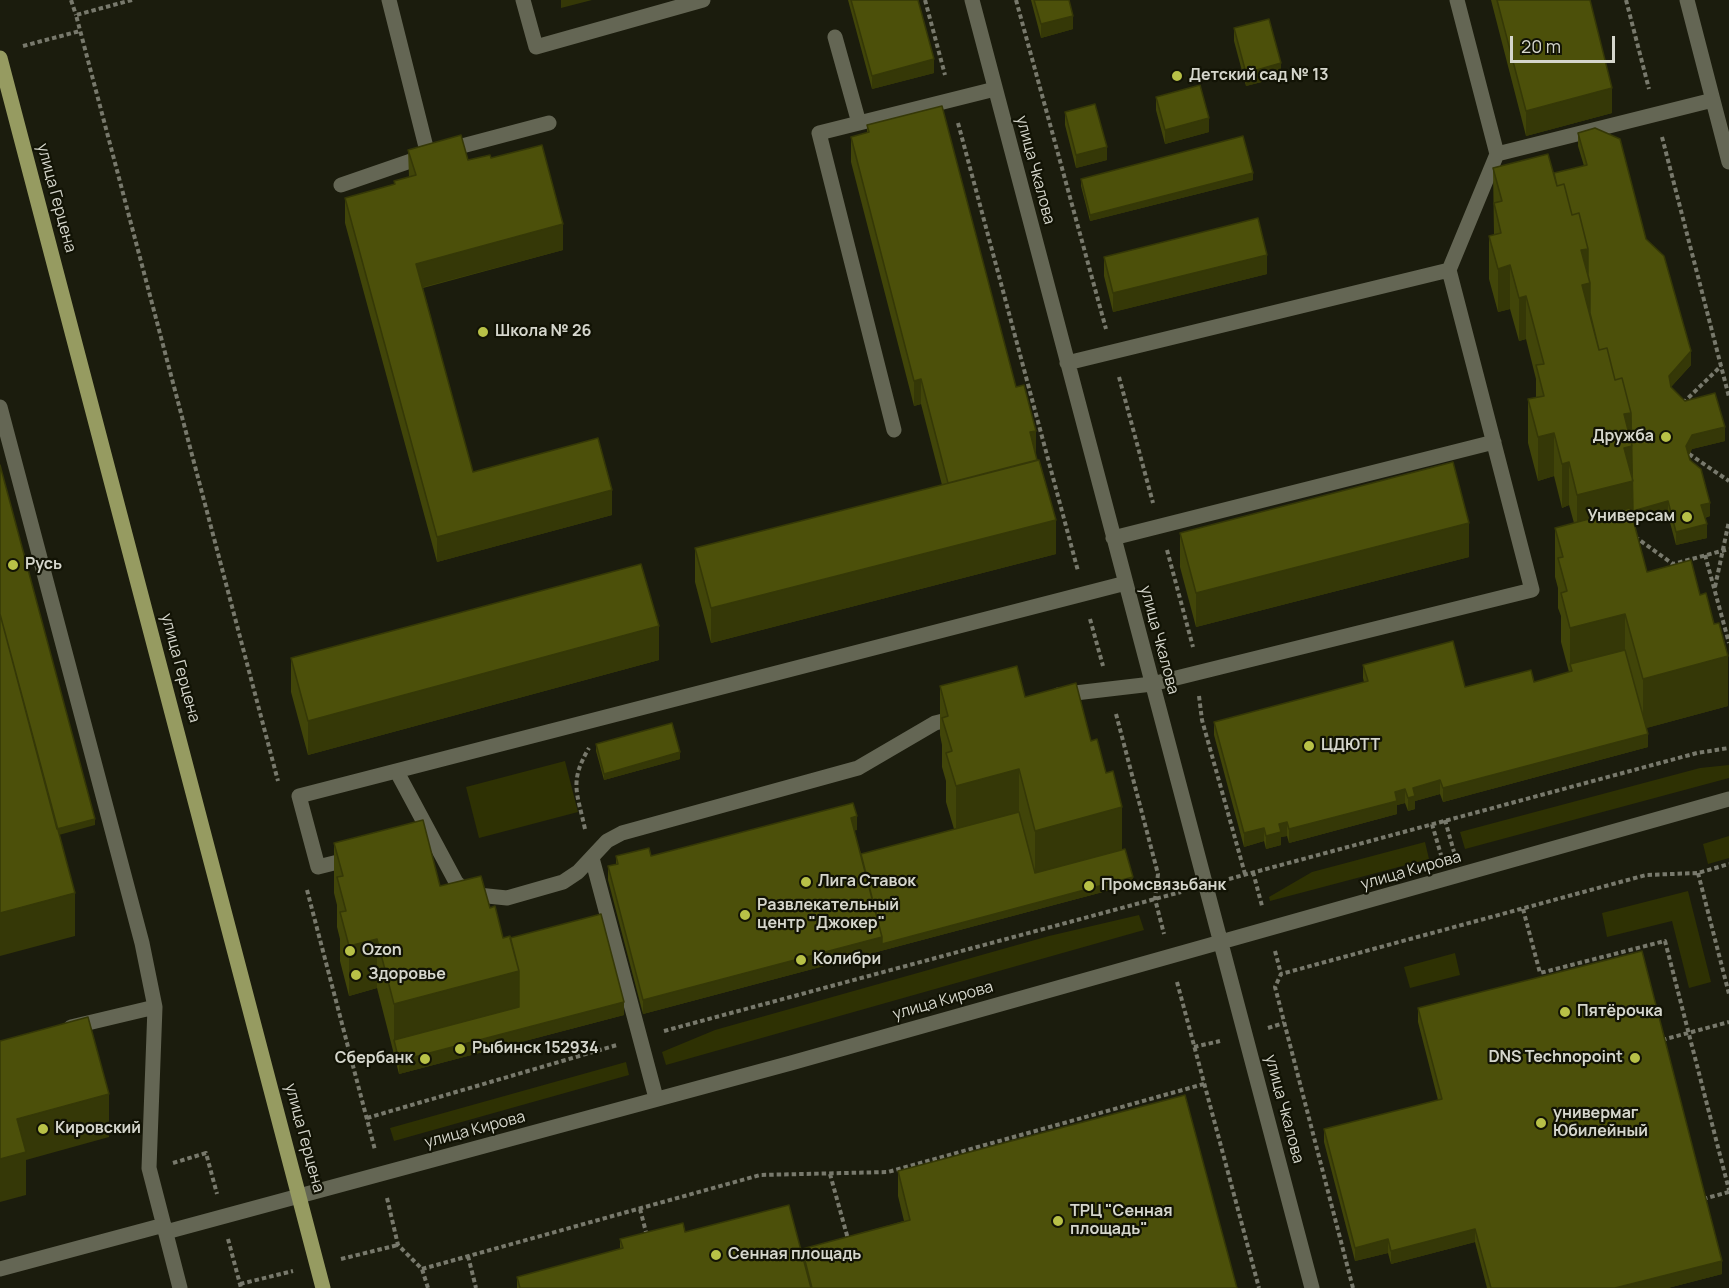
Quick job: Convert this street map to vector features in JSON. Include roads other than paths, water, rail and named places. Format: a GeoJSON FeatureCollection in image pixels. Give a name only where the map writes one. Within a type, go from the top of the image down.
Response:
{"type":"FeatureCollection","features":[{"type":"Feature","properties":{"kind":"main road","name":"улица Герцена"},"geometry":{"type":"LineString","coordinates":[[6,54],[323,1288]]}},
{"type":"Feature","properties":{"kind":"street"},"geometry":{"type":"LineString","coordinates":[[389,0],[429,155]]}},
{"type":"Feature","properties":{"kind":"street"},"geometry":{"type":"LineString","coordinates":[[523,0],[536,47],[703,0]]}},
{"type":"Feature","properties":{"kind":"street","name":"улица Чкалова"},"geometry":{"type":"LineString","coordinates":[[972,0],[1312,1288]]}},
{"type":"Feature","properties":{"kind":"street"},"geometry":{"type":"LineString","coordinates":[[1040,697],[1152,684],[1532,590],[1449,270],[1497,154],[1457,0]]}},
{"type":"Feature","properties":{"kind":"street"},"geometry":{"type":"LineString","coordinates":[[1687,0],[1728,152]]}},
{"type":"Feature","properties":{"kind":"street"},"geometry":{"type":"LineString","coordinates":[[835,37],[859,123]]}},
{"type":"Feature","properties":{"kind":"street"},"geometry":{"type":"LineString","coordinates":[[894,430],[819,134],[995,88]]}},
{"type":"Feature","properties":{"kind":"street"},"geometry":{"type":"LineString","coordinates":[[1497,154],[1713,100]]}},
{"type":"Feature","properties":{"kind":"street"},"geometry":{"type":"LineString","coordinates":[[341,185],[429,155],[549,123]]}},
{"type":"Feature","properties":{"kind":"street"},"geometry":{"type":"LineString","coordinates":[[1067,363],[1449,270]]}},
{"type":"Feature","properties":{"kind":"street"},"geometry":{"type":"LineString","coordinates":[[0,407],[142,943],[155,1007],[149,1168],[180,1288]]}},
{"type":"Feature","properties":{"kind":"street"},"geometry":{"type":"LineString","coordinates":[[1113,538],[1494,442]]}},
{"type":"Feature","properties":{"kind":"street"},"geometry":{"type":"LineString","coordinates":[[365,855],[318,867],[299,796],[1126,584]]}},
{"type":"Feature","properties":{"kind":"street"},"geometry":{"type":"LineString","coordinates":[[398,772],[428,840],[456,882],[468,894],[507,898],[571,878],[607,841],[622,833],[858,768],[935,723],[977,712]]}},
{"type":"Feature","properties":{"kind":"street","name":"улица Кирова"},"geometry":{"type":"LineString","coordinates":[[0,1269],[301,1196],[791,1063],[1729,800]]}},
{"type":"Feature","properties":{"kind":"street"},"geometry":{"type":"LineString","coordinates":[[591,858],[656,1098]]}},
{"type":"Feature","properties":{"kind":"street"},"geometry":{"type":"LineString","coordinates":[[56,1031],[155,1007]]}},
{"type":"Feature","properties":{"kind":"place","name":"Детский сад № 13"},"geometry":{"type":"Point","coordinates":[1177,76]}},
{"type":"Feature","properties":{"kind":"place","name":"Школа № 26"},"geometry":{"type":"Point","coordinates":[483,332]}},
{"type":"Feature","properties":{"kind":"place","name":"Дружба"},"geometry":{"type":"Point","coordinates":[1666,437]}},
{"type":"Feature","properties":{"kind":"place","name":"Универсам"},"geometry":{"type":"Point","coordinates":[1687,517]}},
{"type":"Feature","properties":{"kind":"place","name":"Русь"},"geometry":{"type":"Point","coordinates":[13,565]}},
{"type":"Feature","properties":{"kind":"place","name":"ЦДЮТТ"},"geometry":{"type":"Point","coordinates":[1309,746]}},
{"type":"Feature","properties":{"kind":"place","name":"Лига Ставок"},"geometry":{"type":"Point","coordinates":[806,882]}},
{"type":"Feature","properties":{"kind":"place","name":"Промсвязьбанк"},"geometry":{"type":"Point","coordinates":[1089,886]}},
{"type":"Feature","properties":{"kind":"place","name":"Развлекательный центр \"Джокер\""},"geometry":{"type":"Point","coordinates":[745,915]}},
{"type":"Feature","properties":{"kind":"place","name":"Ozon"},"geometry":{"type":"Point","coordinates":[350,951]}},
{"type":"Feature","properties":{"kind":"place","name":"Колибри"},"geometry":{"type":"Point","coordinates":[801,960]}},
{"type":"Feature","properties":{"kind":"place","name":"Здоровье"},"geometry":{"type":"Point","coordinates":[356,975]}},
{"type":"Feature","properties":{"kind":"place","name":"Пятёрочка"},"geometry":{"type":"Point","coordinates":[1565,1012]}},
{"type":"Feature","properties":{"kind":"place","name":"Рыбинск 152934"},"geometry":{"type":"Point","coordinates":[460,1049]}},
{"type":"Feature","properties":{"kind":"place","name":"DNS Technopoint"},"geometry":{"type":"Point","coordinates":[1635,1058]}},
{"type":"Feature","properties":{"kind":"place","name":"Сбербанк"},"geometry":{"type":"Point","coordinates":[425,1059]}},
{"type":"Feature","properties":{"kind":"place","name":"универмаг Юбилейный"},"geometry":{"type":"Point","coordinates":[1541,1123]}},
{"type":"Feature","properties":{"kind":"place","name":"Кировский"},"geometry":{"type":"Point","coordinates":[43,1129]}},
{"type":"Feature","properties":{"kind":"place","name":"ТРЦ \"Сенная площадь\""},"geometry":{"type":"Point","coordinates":[1058,1221]}},
{"type":"Feature","properties":{"kind":"place","name":"Сенная площадь"},"geometry":{"type":"Point","coordinates":[716,1255]}}]}
